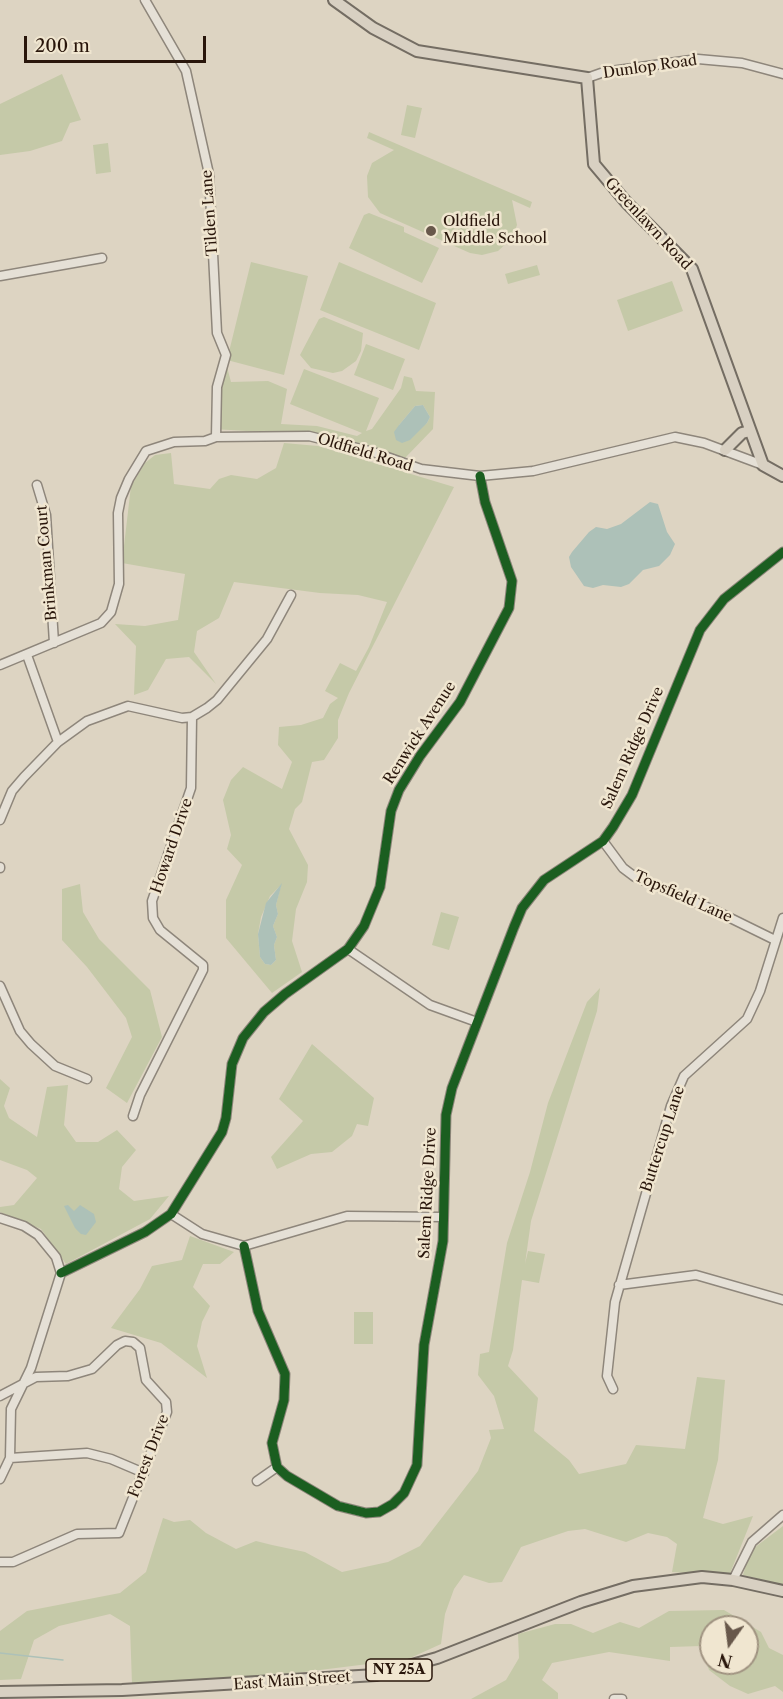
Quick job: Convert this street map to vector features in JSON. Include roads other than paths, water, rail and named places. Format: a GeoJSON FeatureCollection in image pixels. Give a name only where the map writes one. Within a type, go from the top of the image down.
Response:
{"type":"FeatureCollection","features":[{"type":"Feature","properties":{"kind":"main road"},"geometry":{"type":"LineString","coordinates":[[334,0],[374,28],[417,51],[587,78]]}},
{"type":"Feature","properties":{"kind":"main road","name":"Greenlawn Road"},"geometry":{"type":"LineString","coordinates":[[587,78],[594,164],[626,202],[692,269],[762,465]]}},
{"type":"Feature","properties":{"kind":"main road"},"geometry":{"type":"LineString","coordinates":[[726,450],[742,433],[750,431]]}},
{"type":"Feature","properties":{"kind":"main road"},"geometry":{"type":"LineString","coordinates":[[762,465],[783,476]]}},
{"type":"Feature","properties":{"kind":"main road","name":"East Main Street"},"geometry":{"type":"LineString","coordinates":[[0,1692],[122,1695],[376,1675],[408,1668],[471,1647],[612,1592],[682,1578],[733,1580],[783,1591]]}},
{"type":"Feature","properties":{"kind":"street","name":"Tilden Lane"},"geometry":{"type":"LineString","coordinates":[[145,0],[186,70],[209,174],[217,333],[226,356],[217,387],[216,437]]}},
{"type":"Feature","properties":{"kind":"street","name":"Dunlop Road"},"geometry":{"type":"LineString","coordinates":[[587,78],[673,61],[698,59],[742,63],[783,74]]}},
{"type":"Feature","properties":{"kind":"street"},"geometry":{"type":"LineString","coordinates":[[0,276],[102,258]]}},
{"type":"Feature","properties":{"kind":"street","name":"Oldfield Road"},"geometry":{"type":"LineString","coordinates":[[0,665],[101,623],[111,612],[119,584],[118,513],[129,479],[146,451],[174,442],[205,441],[216,437],[309,436],[373,452],[421,470],[480,476],[533,471],[675,437],[726,450],[762,465]]}},
{"type":"Feature","properties":{"kind":"street","name":"Renwick Avenue"},"geometry":{"type":"LineString","coordinates":[[61,1273],[144,1232],[171,1214],[222,1132],[232,1064],[243,1038],[264,1012],[285,994],[348,949],[364,926],[380,887],[391,811],[399,790],[420,756],[459,702],[509,608],[512,581],[485,502],[480,476]]}},
{"type":"Feature","properties":{"kind":"street","name":"Brinkman Court"},"geometry":{"type":"LineString","coordinates":[[38,485],[46,515],[54,643]]}},
{"type":"Feature","properties":{"kind":"street","name":"Salem Ridge Drive"},"geometry":{"type":"LineString","coordinates":[[277,1467],[287,1476],[351,1511],[379,1512],[393,1504],[404,1493],[417,1465],[424,1345],[430,1301],[440,1261],[446,1115],[452,1088],[522,908],[544,880],[603,841],[632,795],[700,630],[724,599],[783,552]]}},
{"type":"Feature","properties":{"kind":"street"},"geometry":{"type":"LineString","coordinates":[[0,820],[12,791],[58,742],[87,721],[128,706],[192,717],[217,700],[267,639],[291,596]]}},
{"type":"Feature","properties":{"kind":"street"},"geometry":{"type":"LineString","coordinates":[[27,655],[58,742]]}},
{"type":"Feature","properties":{"kind":"street","name":"Howard Drive"},"geometry":{"type":"LineString","coordinates":[[133,1116],[142,1090],[203,970],[203,965],[160,930],[153,918],[152,901],[191,788],[192,717]]}},
{"type":"Feature","properties":{"kind":"street","name":"Topsfield Lane"},"geometry":{"type":"LineString","coordinates":[[603,841],[624,868],[635,877],[714,910],[774,940]]}},
{"type":"Feature","properties":{"kind":"street","name":"Buttercup Lane"},"geometry":{"type":"LineString","coordinates":[[613,1389],[607,1376],[619,1285],[678,1089],[694,1065],[747,1019],[760,991],[774,940],[783,918]]}},
{"type":"Feature","properties":{"kind":"street"},"geometry":{"type":"LineString","coordinates":[[348,949],[430,1005],[477,1022]]}},
{"type":"Feature","properties":{"kind":"street"},"geometry":{"type":"LineString","coordinates":[[0,986],[20,1031],[31,1044],[56,1066],[87,1079]]}},
{"type":"Feature","properties":{"kind":"street"},"geometry":{"type":"LineString","coordinates":[[171,1214],[202,1234],[244,1246],[347,1216],[443,1217]]}},
{"type":"Feature","properties":{"kind":"street"},"geometry":{"type":"LineString","coordinates":[[0,1218],[24,1226],[38,1235],[56,1257],[61,1273],[31,1368],[19,1388],[11,1409],[10,1458],[0,1479]]}},
{"type":"Feature","properties":{"kind":"street"},"geometry":{"type":"LineString","coordinates":[[244,1246],[258,1311],[285,1374],[284,1400],[272,1443],[277,1467],[257,1481]]}},
{"type":"Feature","properties":{"kind":"street"},"geometry":{"type":"LineString","coordinates":[[619,1285],[696,1275],[783,1300]]}},
{"type":"Feature","properties":{"kind":"street","name":"Forest Drive"},"geometry":{"type":"LineString","coordinates":[[0,1396],[36,1377],[81,1374],[102,1362],[117,1345],[125,1341],[133,1342],[140,1348],[146,1380],[166,1402],[167,1412],[119,1533],[77,1533],[13,1562],[0,1562]]}},
{"type":"Feature","properties":{"kind":"street"},"geometry":{"type":"LineString","coordinates":[[10,1458],[87,1454],[106,1457],[144,1473]]}},
{"type":"Feature","properties":{"kind":"street"},"geometry":{"type":"LineString","coordinates":[[733,1580],[752,1542],[783,1515]]}},
{"type":"Feature","properties":{"kind":"street"},"geometry":{"type":"LineString","coordinates":[[614,1699],[622,1699]]}},
{"type":"Feature","properties":{"kind":"waterway"},"geometry":{"type":"LineString","coordinates":[[0,1653],[63,1660]]}},
{"type":"Feature","properties":{"kind":"place","name":"Oldfield Middle School"},"geometry":{"type":"Point","coordinates":[431,231]}}]}
